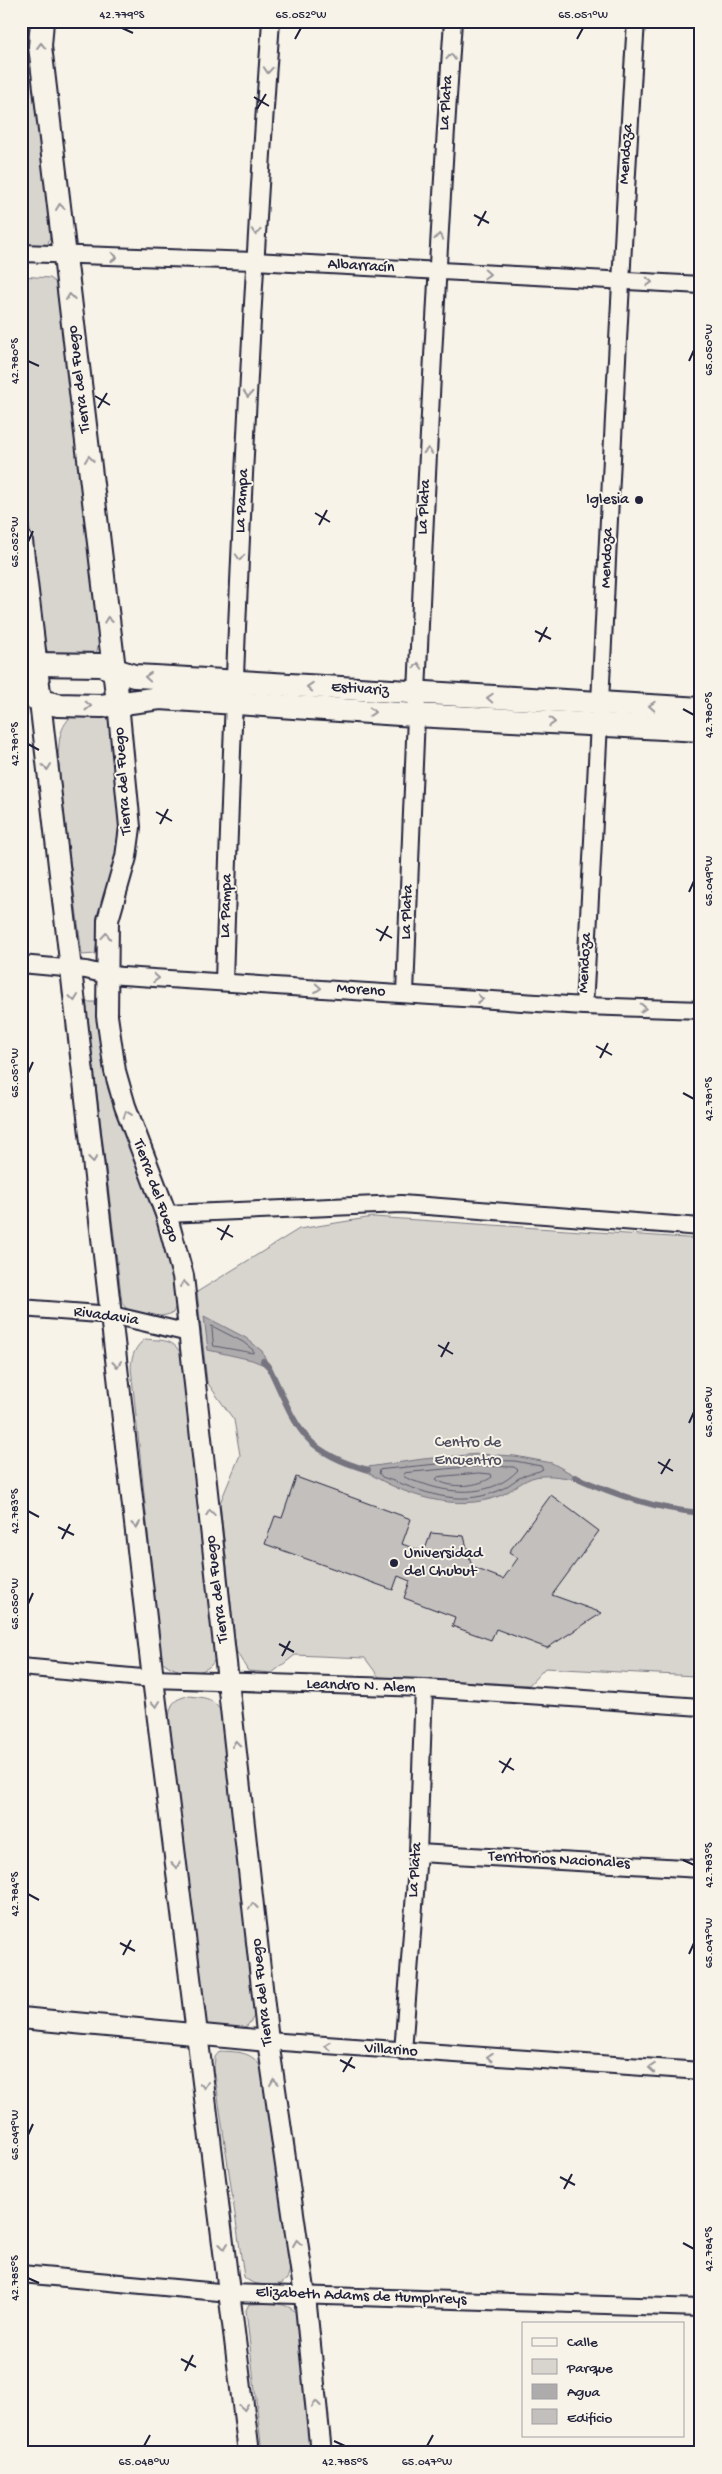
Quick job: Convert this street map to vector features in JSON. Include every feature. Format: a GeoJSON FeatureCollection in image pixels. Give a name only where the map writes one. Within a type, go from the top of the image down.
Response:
{"type":"FeatureCollection","features":[{"type":"Feature","properties":{"kind":"main road","name":"Tierra del Fuego"},"geometry":{"type":"LineString","coordinates":[[42,21],[40,46],[118,703]]}},
{"type":"Feature","properties":{"kind":"main road"},"geometry":{"type":"LineString","coordinates":[[21,541],[30,697]]}},
{"type":"Feature","properties":{"kind":"main road","name":"Estivariz"},"geometry":{"type":"LineString","coordinates":[[28,667],[100,665],[134,676],[233,692],[416,704],[601,714],[701,709]]}},
{"type":"Feature","properties":{"kind":"main road","name":"Estivariz"},"geometry":{"type":"LineString","coordinates":[[30,697],[67,705],[101,706],[160,698],[233,692]]}},
{"type":"Feature","properties":{"kind":"main road","name":"Estivariz"},"geometry":{"type":"LineString","coordinates":[[601,714],[701,730]]}},
{"type":"Feature","properties":{"kind":"street","name":"La Pampa"},"geometry":{"type":"LineString","coordinates":[[224,981],[233,692],[254,261],[271,21]]}},
{"type":"Feature","properties":{"kind":"street","name":"La Plata"},"geometry":{"type":"LineString","coordinates":[[405,994],[436,271],[453,21]]}},
{"type":"Feature","properties":{"kind":"street","name":"Mendoza"},"geometry":{"type":"LineString","coordinates":[[584,1006],[601,714],[620,281],[636,21]]}},
{"type":"Feature","properties":{"kind":"street","name":"Albarracín"},"geometry":{"type":"LineString","coordinates":[[21,253],[254,261],[701,285]]}},
{"type":"Feature","properties":{"kind":"street"},"geometry":{"type":"LineString","coordinates":[[30,697],[70,968],[153,1679],[249,2453]]}},
{"type":"Feature","properties":{"kind":"street","name":"Tierra del Fuego"},"geometry":{"type":"LineString","coordinates":[[118,703],[130,827],[126,857],[108,920],[107,1016],[115,1071],[138,1143],[166,1214],[183,1276],[268,2041],[305,2296],[321,2453]]}},
{"type":"Feature","properties":{"kind":"street","name":"Moreno"},"geometry":{"type":"LineString","coordinates":[[21,964],[70,968],[107,975],[224,981],[584,1006],[701,1010]]}},
{"type":"Feature","properties":{"kind":"street"},"geometry":{"type":"LineString","coordinates":[[166,1214],[401,1204],[701,1227]]}},
{"type":"Feature","properties":{"kind":"street","name":"Rivadavia"},"geometry":{"type":"LineString","coordinates":[[21,1308],[112,1315],[189,1333]]}},
{"type":"Feature","properties":{"kind":"street","name":"Leandro N. Alem"},"geometry":{"type":"LineString","coordinates":[[21,1667],[153,1679],[424,1688],[701,1706]]}},
{"type":"Feature","properties":{"kind":"street","name":"La Plata"},"geometry":{"type":"LineString","coordinates":[[402,2052],[418,1853],[424,1688]]}},
{"type":"Feature","properties":{"kind":"street","name":"Territorios Nacionales"},"geometry":{"type":"LineString","coordinates":[[418,1853],[701,1868]]}},
{"type":"Feature","properties":{"kind":"street","name":"Villarino"},"geometry":{"type":"LineString","coordinates":[[21,2018],[198,2036],[402,2052],[701,2071]]}},
{"type":"Feature","properties":{"kind":"street","name":"Elizabeth Adams de Humphreys"},"geometry":{"type":"LineString","coordinates":[[21,2274],[230,2293],[701,2308]]}},
{"type":"Feature","properties":{"kind":"green space"},"geometry":{"type":"Polygon","coordinates":[[[21,21],[31,21],[51,234],[47,247],[21,252],[21,21]]]}},
{"type":"Feature","properties":{"kind":"green space"},"geometry":{"type":"Polygon","coordinates":[[[21,276],[50,278],[57,284],[100,635],[97,651],[89,663],[49,654],[43,642],[21,455],[21,276]]]}},
{"type":"Feature","properties":{"kind":"green space"},"geometry":{"type":"Polygon","coordinates":[[[76,712],[105,715],[111,722],[119,815],[117,845],[95,954],[82,955],[58,765],[59,743],[62,730],[76,712]]]}},
{"type":"Feature","properties":{"kind":"green space"},"geometry":{"type":"Polygon","coordinates":[[[86,1002],[95,1002],[108,1089],[167,1249],[178,1301],[173,1313],[166,1315],[152,1317],[138,1315],[126,1308],[122,1303],[86,1002]]]}},
{"type":"Feature","properties":{"kind":"green space","name":"Centro de Encuentro"},"geometry":{"type":"Polygon","coordinates":[[[373,1217],[701,1239],[701,1681],[695,1676],[545,1668],[529,1685],[379,1677],[365,1658],[295,1655],[272,1673],[248,1671],[236,1651],[220,1503],[240,1455],[234,1420],[207,1382],[197,1292],[299,1229],[373,1217]]]}},
{"type":"Feature","properties":{"kind":"green space"},"geometry":{"type":"Polygon","coordinates":[[[145,1339],[172,1344],[183,1358],[216,1656],[207,1668],[200,1671],[192,1672],[175,1669],[161,1660],[131,1367],[135,1352],[145,1339]]]}},
{"type":"Feature","properties":{"kind":"green space"},"geometry":{"type":"Polygon","coordinates":[[[188,1696],[209,1699],[216,1704],[222,1714],[256,2014],[247,2026],[236,2029],[219,2029],[203,2021],[169,1717],[174,1702],[188,1696]]]}},
{"type":"Feature","properties":{"kind":"green space"},"geometry":{"type":"Polygon","coordinates":[[[220,2051],[239,2052],[249,2056],[262,2069],[290,2270],[287,2279],[281,2284],[257,2284],[244,2277],[214,2068],[215,2057],[220,2051]]]}},
{"type":"Feature","properties":{"kind":"green space"},"geometry":{"type":"Polygon","coordinates":[[[269,2303],[282,2305],[297,2314],[311,2453],[262,2453],[246,2310],[249,2304],[269,2303]]]}},
{"type":"Feature","properties":{"kind":"water"},"geometry":{"type":"Polygon","coordinates":[[[204,1316],[246,1338],[262,1351],[269,1367],[252,1360],[208,1350],[204,1316]]]}},
{"type":"Feature","properties":{"kind":"water"},"geometry":{"type":"Polygon","coordinates":[[[478,1454],[515,1456],[552,1463],[581,1479],[552,1476],[532,1478],[502,1495],[466,1503],[429,1499],[411,1493],[376,1478],[361,1468],[423,1459],[478,1454]]]}},
{"type":"Feature","properties":{"kind":"building","name":"Universidad del Chubut"},"geometry":{"type":"Polygon","coordinates":[[[296,1477],[411,1519],[402,1544],[424,1552],[431,1533],[464,1536],[472,1567],[503,1579],[518,1558],[509,1552],[551,1495],[599,1531],[552,1595],[602,1613],[547,1648],[496,1629],[491,1640],[452,1626],[455,1617],[404,1598],[410,1581],[398,1576],[393,1590],[265,1544],[275,1516],[282,1518],[296,1477]]]}},
{"type":"Feature","properties":{"kind":"waterway"},"geometry":{"type":"LineString","coordinates":[[263,1361],[269,1367],[295,1421],[314,1445],[345,1463],[368,1470]]}},
{"type":"Feature","properties":{"kind":"waterway"},"geometry":{"type":"LineString","coordinates":[[575,1477],[606,1490],[652,1505],[701,1513]]}},
{"type":"Feature","properties":{"kind":"place","name":"Iglesia"},"geometry":{"type":"Point","coordinates":[639,500]}},
{"type":"Feature","properties":{"kind":"place","name":"Universidad del Chubut"},"geometry":{"type":"Point","coordinates":[394,1563]}}]}
